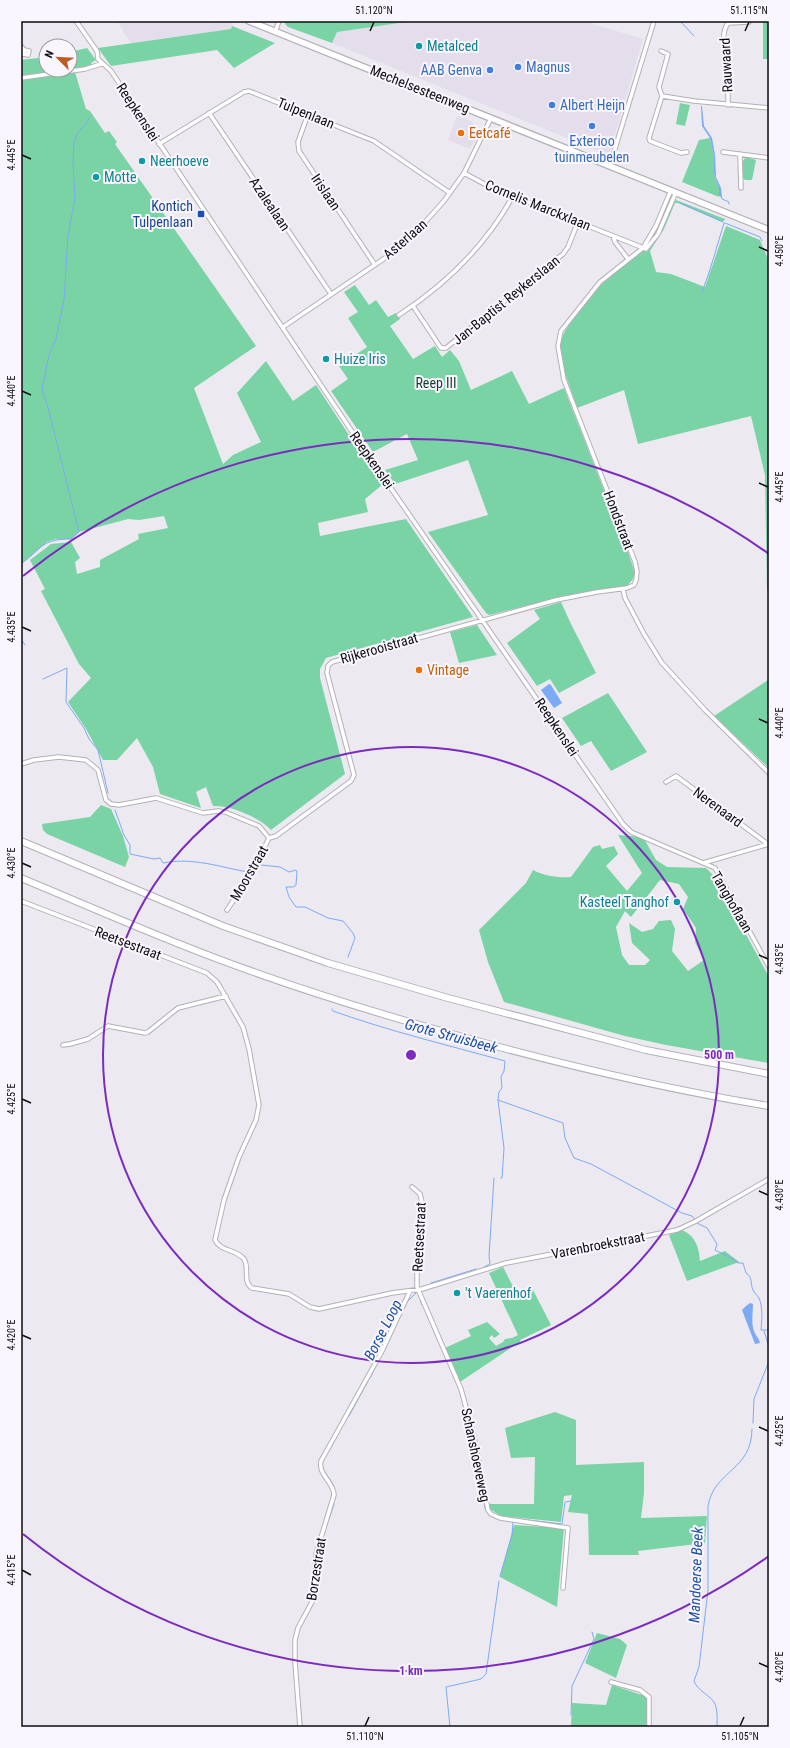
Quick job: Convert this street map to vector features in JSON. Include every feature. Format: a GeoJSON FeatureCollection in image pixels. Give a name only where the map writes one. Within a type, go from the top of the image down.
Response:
{"type":"FeatureCollection","features":[{"type":"Feature","properties":{"kind":"highway"},"geometry":{"type":"LineString","coordinates":[[21,841],[223,926],[328,963],[448,998],[638,1048],[769,1074]]}},
{"type":"Feature","properties":{"kind":"highway"},"geometry":{"type":"LineString","coordinates":[[21,878],[217,959],[316,993],[409,1022],[550,1060],[626,1078],[769,1106]]}},
{"type":"Feature","properties":{"kind":"main road","name":"Mechelsesteenweg"},"geometry":{"type":"LineString","coordinates":[[249,21],[769,230]]}},
{"type":"Feature","properties":{"kind":"street","name":"Reepkenslei"},"geometry":{"type":"LineString","coordinates":[[76,21],[97,51],[98,59],[101,64],[111,71],[158,144],[359,442],[623,824],[631,832],[703,863]]}},
{"type":"Feature","properties":{"kind":"street"},"geometry":{"type":"LineString","coordinates":[[275,32],[279,21]]}},
{"type":"Feature","properties":{"kind":"street"},"geometry":{"type":"LineString","coordinates":[[610,166],[654,21]]}},
{"type":"Feature","properties":{"kind":"street","name":"Rauwaard"},"geometry":{"type":"LineString","coordinates":[[728,105],[728,62],[723,45],[725,28],[728,22],[750,22]]}},
{"type":"Feature","properties":{"kind":"street"},"geometry":{"type":"LineString","coordinates":[[21,46],[24,50]]}},
{"type":"Feature","properties":{"kind":"street"},"geometry":{"type":"LineString","coordinates":[[661,50],[668,54],[659,85],[662,96],[651,126],[649,139],[681,153],[687,152]]}},
{"type":"Feature","properties":{"kind":"street"},"geometry":{"type":"LineString","coordinates":[[21,78],[84,69],[101,64]]}},
{"type":"Feature","properties":{"kind":"street","name":"Tulpenlaan"},"geometry":{"type":"LineString","coordinates":[[158,144],[248,90],[380,144],[450,193]]}},
{"type":"Feature","properties":{"kind":"street"},"geometry":{"type":"LineString","coordinates":[[662,96],[728,105],[769,108]]}},
{"type":"Feature","properties":{"kind":"street","name":"Azalealaan"},"geometry":{"type":"LineString","coordinates":[[209,113],[332,294]]}},
{"type":"Feature","properties":{"kind":"street","name":"Irislaan"},"geometry":{"type":"LineString","coordinates":[[308,114],[298,142],[299,151],[375,265]]}},
{"type":"Feature","properties":{"kind":"street","name":"Asterlaan"},"geometry":{"type":"LineString","coordinates":[[282,327],[375,265],[418,230],[450,193],[464,173],[491,118]]}},
{"type":"Feature","properties":{"kind":"street"},"geometry":{"type":"LineString","coordinates":[[723,152],[769,158]]}},
{"type":"Feature","properties":{"kind":"street"},"geometry":{"type":"LineString","coordinates":[[740,154],[741,188]]}},
{"type":"Feature","properties":{"kind":"street","name":"Cornelis Marckxlaan"},"geometry":{"type":"LineString","coordinates":[[464,173],[486,185],[643,248]]}},
{"type":"Feature","properties":{"kind":"street","name":"Hondstraat"},"geometry":{"type":"LineString","coordinates":[[622,590],[632,586],[635,582],[637,572],[635,562],[564,380],[558,343],[559,335],[600,282],[643,248],[656,226],[673,191]]}},
{"type":"Feature","properties":{"kind":"street"},"geometry":{"type":"LineString","coordinates":[[399,315],[446,279],[469,256],[491,229],[513,196]]}},
{"type":"Feature","properties":{"kind":"street","name":"Jan-Baptist Reykerslaan"},"geometry":{"type":"LineString","coordinates":[[412,306],[441,348],[446,348],[562,254],[568,247],[578,222]]}},
{"type":"Feature","properties":{"kind":"street"},"geometry":{"type":"LineString","coordinates":[[613,236],[615,242],[628,259]]}},
{"type":"Feature","properties":{"kind":"street"},"geometry":{"type":"LineString","coordinates":[[622,590],[644,634],[662,663],[705,710],[769,772]]}},
{"type":"Feature","properties":{"kind":"street","name":"Rijkerooistraat"},"geometry":{"type":"LineString","coordinates":[[269,838],[276,836],[353,778],[354,775],[327,673],[328,666],[332,662],[556,600],[597,592],[622,590]]}},
{"type":"Feature","properties":{"kind":"street","name":"Moorstraat"},"geometry":{"type":"LineString","coordinates":[[21,764],[34,760],[59,757],[86,760],[98,770],[106,800],[111,804],[119,805],[156,798],[203,813],[218,811],[225,812],[260,826],[269,838],[253,871],[227,910]]}},
{"type":"Feature","properties":{"kind":"street","name":"Nerenaard"},"geometry":{"type":"LineString","coordinates":[[666,782],[676,776],[769,844]]}},
{"type":"Feature","properties":{"kind":"street"},"geometry":{"type":"LineString","coordinates":[[703,863],[769,844]]}},
{"type":"Feature","properties":{"kind":"street","name":"Tanghoflaan"},"geometry":{"type":"LineString","coordinates":[[703,863],[714,868],[769,967]]}},
{"type":"Feature","properties":{"kind":"street","name":"Reetsestraat"},"geometry":{"type":"LineString","coordinates":[[21,902],[207,973],[217,982],[226,996],[237,1015],[246,1036],[259,1105],[256,1120],[239,1158],[224,1200],[215,1240],[218,1246],[238,1254],[243,1259],[246,1264],[247,1282],[249,1287],[293,1296],[310,1307],[319,1309],[392,1293],[410,1291]]}},
{"type":"Feature","properties":{"kind":"street"},"geometry":{"type":"LineString","coordinates":[[63,1045],[88,1039],[108,1026],[145,1033],[151,1031],[178,1008],[226,996]]}},
{"type":"Feature","properties":{"kind":"street","name":"Varenbroekstraat"},"geometry":{"type":"LineString","coordinates":[[410,1291],[418,1290],[506,1263],[677,1230],[696,1221],[769,1179]]}},
{"type":"Feature","properties":{"kind":"street","name":"Reetsestraat"},"geometry":{"type":"LineString","coordinates":[[412,1188],[420,1194],[422,1202],[421,1226],[417,1247],[418,1290]]}},
{"type":"Feature","properties":{"kind":"street","name":"Schanshoeveweg"},"geometry":{"type":"LineString","coordinates":[[418,1290],[461,1389],[474,1437],[488,1510],[490,1514],[500,1518],[568,1528],[563,1588]]}},
{"type":"Feature","properties":{"kind":"street","name":"Borzestraat"},"geometry":{"type":"LineString","coordinates":[[300,1727],[295,1662],[295,1640],[298,1628],[313,1600],[316,1554],[334,1495],[332,1486],[320,1470],[321,1462],[381,1353],[410,1291]]}},
{"type":"Feature","properties":{"kind":"street"},"geometry":{"type":"LineString","coordinates":[[611,1682],[624,1684],[640,1690],[649,1698],[649,1727]]}},
{"type":"Feature","properties":{"kind":"shaded area"},"geometry":{"type":"Polygon","coordinates":[[[117,21],[227,21],[233,24],[231,29],[131,43],[117,21]]]}},
{"type":"Feature","properties":{"kind":"shaded area"},"geometry":{"type":"Polygon","coordinates":[[[413,21],[583,21],[643,39],[609,155],[332,43],[337,32],[413,21]]]}},
{"type":"Feature","properties":{"kind":"shaded area"},"geometry":{"type":"Polygon","coordinates":[[[457,116],[473,122],[476,137],[470,149],[448,140],[457,116]]]}},
{"type":"Feature","properties":{"kind":"green space"},"geometry":{"type":"Polygon","coordinates":[[[285,21],[413,21],[337,32],[332,43],[288,27],[285,24],[285,21]]]}},
{"type":"Feature","properties":{"kind":"green space"},"geometry":{"type":"Polygon","coordinates":[[[763,21],[769,21],[769,59],[763,59],[763,21]]]}},
{"type":"Feature","properties":{"kind":"green space"},"geometry":{"type":"Polygon","coordinates":[[[232,26],[275,43],[234,68],[217,50],[111,66],[98,48],[231,29],[232,26]]]}},
{"type":"Feature","properties":{"kind":"green space"},"geometry":{"type":"Polygon","coordinates":[[[87,48],[96,60],[91,63],[93,67],[78,69],[78,50],[87,48]]]}},
{"type":"Feature","properties":{"kind":"green space"},"geometry":{"type":"Polygon","coordinates":[[[38,58],[38,75],[21,78],[21,60],[38,58]]]}},
{"type":"Feature","properties":{"kind":"green space"},"geometry":{"type":"Polygon","coordinates":[[[38,77],[77,78],[86,109],[90,111],[105,133],[109,131],[117,142],[115,144],[256,346],[194,388],[223,464],[233,455],[261,442],[237,393],[266,361],[293,401],[316,385],[382,485],[365,499],[368,512],[318,523],[320,536],[406,519],[473,617],[326,658],[320,669],[320,678],[345,774],[271,830],[252,816],[236,810],[213,806],[206,787],[196,792],[201,808],[160,794],[153,767],[137,738],[117,760],[103,760],[86,729],[68,702],[91,678],[79,664],[41,591],[45,589],[30,560],[51,544],[71,542],[80,558],[75,562],[77,574],[100,567],[100,560],[139,539],[138,534],[168,528],[164,516],[139,520],[128,519],[79,532],[71,539],[56,539],[47,542],[21,564],[21,80],[38,77]]]}},
{"type":"Feature","properties":{"kind":"green space"},"geometry":{"type":"Polygon","coordinates":[[[680,103],[690,105],[685,126],[676,124],[680,103]]]}},
{"type":"Feature","properties":{"kind":"green space"},"geometry":{"type":"Polygon","coordinates":[[[710,138],[714,157],[714,174],[719,188],[719,197],[682,182],[699,140],[710,138]]]}},
{"type":"Feature","properties":{"kind":"green space"},"geometry":{"type":"Polygon","coordinates":[[[746,157],[756,160],[752,180],[745,180],[743,178],[742,162],[746,157]]]}},
{"type":"Feature","properties":{"kind":"green space"},"geometry":{"type":"Polygon","coordinates":[[[676,200],[725,219],[724,221],[720,221],[675,203],[664,229],[650,251],[656,272],[671,274],[705,287],[726,226],[760,240],[769,261],[769,591],[767,591],[765,475],[751,416],[638,444],[624,390],[577,408],[566,377],[560,352],[562,338],[573,319],[610,276],[645,250],[647,252],[652,247],[659,235],[672,204],[676,200]]]}},
{"type":"Feature","properties":{"kind":"green space","name":"Reep III"},"geometry":{"type":"Polygon","coordinates":[[[355,285],[369,305],[376,300],[388,317],[396,313],[400,319],[390,326],[413,359],[435,346],[442,357],[450,350],[459,361],[471,390],[512,371],[529,404],[564,388],[635,573],[633,579],[627,586],[575,594],[489,615],[486,613],[428,532],[488,515],[468,460],[395,484],[385,470],[418,460],[407,434],[373,452],[331,391],[348,379],[339,366],[367,347],[348,318],[358,312],[344,292],[355,285]]]}},
{"type":"Feature","properties":{"kind":"green space"},"geometry":{"type":"Polygon","coordinates":[[[561,602],[596,673],[559,693],[550,679],[537,686],[507,643],[540,619],[534,610],[561,602]]]}},
{"type":"Feature","properties":{"kind":"green space"},"geometry":{"type":"Polygon","coordinates":[[[477,625],[497,655],[459,663],[450,632],[477,625]]]}},
{"type":"Feature","properties":{"kind":"green space"},"geometry":{"type":"Polygon","coordinates":[[[768,680],[769,681],[769,768],[714,716],[768,680]]]}},
{"type":"Feature","properties":{"kind":"green space"},"geometry":{"type":"Polygon","coordinates":[[[608,693],[647,752],[611,771],[591,741],[581,746],[562,718],[608,693]]]}},
{"type":"Feature","properties":{"kind":"green space"},"geometry":{"type":"Polygon","coordinates":[[[101,805],[111,809],[123,836],[129,857],[125,867],[47,834],[43,830],[42,824],[90,817],[101,805]]]}},
{"type":"Feature","properties":{"kind":"green space"},"geometry":{"type":"Polygon","coordinates":[[[618,835],[643,837],[656,860],[667,867],[706,868],[715,877],[769,977],[769,1063],[666,1045],[625,1036],[504,1002],[488,962],[479,930],[526,883],[533,870],[552,876],[571,877],[593,847],[600,845],[602,849],[614,846],[618,854],[606,866],[627,891],[642,873],[618,835]],[[660,880],[631,917],[625,911],[616,927],[622,955],[629,965],[645,965],[650,960],[632,943],[629,923],[642,932],[653,929],[659,921],[671,920],[675,929],[672,951],[688,971],[704,960],[695,942],[696,928],[683,909],[688,897],[679,884],[660,880]]]}},
{"type":"Feature","properties":{"kind":"green space"},"geometry":{"type":"Polygon","coordinates":[[[682,1230],[694,1239],[699,1252],[700,1261],[725,1251],[739,1262],[687,1281],[669,1235],[682,1230]]]}},
{"type":"Feature","properties":{"kind":"green space"},"geometry":{"type":"Polygon","coordinates":[[[503,1267],[518,1296],[532,1288],[551,1325],[520,1340],[521,1341],[460,1382],[445,1348],[471,1336],[468,1330],[487,1322],[500,1334],[494,1338],[492,1335],[489,1338],[496,1346],[505,1339],[518,1335],[489,1273],[503,1267]]]}},
{"type":"Feature","properties":{"kind":"green space"},"geometry":{"type":"Polygon","coordinates":[[[555,1412],[576,1420],[576,1465],[644,1462],[644,1493],[641,1518],[707,1516],[705,1543],[638,1551],[639,1555],[589,1555],[588,1514],[568,1512],[572,1495],[564,1496],[561,1522],[501,1516],[490,1509],[489,1504],[534,1504],[535,1457],[511,1458],[505,1428],[555,1412]]]}},
{"type":"Feature","properties":{"kind":"green space"},"geometry":{"type":"Polygon","coordinates":[[[514,1525],[564,1528],[557,1607],[500,1577],[514,1525]]]}},
{"type":"Feature","properties":{"kind":"green space"},"geometry":{"type":"Polygon","coordinates":[[[597,1633],[620,1639],[627,1645],[616,1678],[585,1663],[597,1633]]]}},
{"type":"Feature","properties":{"kind":"green space"},"geometry":{"type":"Polygon","coordinates":[[[612,1685],[648,1697],[649,1727],[571,1727],[572,1703],[606,1705],[612,1685]]]}},
{"type":"Feature","properties":{"kind":"water"},"geometry":{"type":"Polygon","coordinates":[[[701,106],[704,126],[712,138],[715,155],[716,177],[721,188],[722,197],[719,196],[719,188],[714,174],[714,157],[710,138],[702,126],[701,106]]]}},
{"type":"Feature","properties":{"kind":"water"},"geometry":{"type":"Polygon","coordinates":[[[549,684],[562,703],[554,708],[541,690],[549,684]]]}},
{"type":"Feature","properties":{"kind":"water"},"geometry":{"type":"Polygon","coordinates":[[[750,1303],[753,1304],[753,1328],[760,1343],[755,1344],[742,1310],[750,1303]]]}},
{"type":"Feature","properties":{"kind":"waterway"},"geometry":{"type":"LineString","coordinates":[[680,21],[694,36]]}},
{"type":"Feature","properties":{"kind":"waterway"},"geometry":{"type":"LineString","coordinates":[[21,564],[48,543],[61,539],[71,539],[79,532],[48,407],[42,389],[49,355],[56,339],[64,300],[68,236],[75,198],[73,162],[74,142],[78,132],[87,123],[89,118]]}},
{"type":"Feature","properties":{"kind":"waterway"},"geometry":{"type":"LineString","coordinates":[[721,196],[722,199],[729,202],[729,204]]}},
{"type":"Feature","properties":{"kind":"waterway"},"geometry":{"type":"LineString","coordinates":[[680,203],[723,222]]}},
{"type":"Feature","properties":{"kind":"waterway"},"geometry":{"type":"LineString","coordinates":[[702,292],[724,223]]}},
{"type":"Feature","properties":{"kind":"waterway"},"geometry":{"type":"LineString","coordinates":[[725,223],[760,237],[762,241]]}},
{"type":"Feature","properties":{"kind":"waterway","name":"Grote Struisbeek"},"geometry":{"type":"LineString","coordinates":[[21,639],[25,645]]}},
{"type":"Feature","properties":{"kind":"waterway","name":"Grote Struisbeek"},"geometry":{"type":"LineString","coordinates":[[43,679],[67,668],[66,702],[84,728],[89,739],[98,750],[108,793]]}},
{"type":"Feature","properties":{"kind":"waterway","name":"Grote Struisbeek"},"geometry":{"type":"LineString","coordinates":[[115,810],[124,835],[130,845],[130,854],[154,859],[160,858],[163,863],[174,861],[195,862],[248,872]]}},
{"type":"Feature","properties":{"kind":"waterway","name":"Grote Struisbeek"},"geometry":{"type":"LineString","coordinates":[[261,865],[280,867],[289,872],[297,871],[296,885],[293,887],[286,887],[289,897],[296,907],[305,907],[328,918],[343,921],[353,933],[355,938],[348,957]]}},
{"type":"Feature","properties":{"kind":"waterway","name":"Grote Struisbeek"},"geometry":{"type":"LineString","coordinates":[[332,1009],[333,1011],[418,1038],[505,1061],[504,1071],[501,1077],[502,1088],[499,1092],[498,1100],[563,1123],[565,1138],[574,1158],[591,1164],[682,1213],[692,1216],[695,1220]]}},
{"type":"Feature","properties":{"kind":"waterway","name":"Borse Loop"},"geometry":{"type":"LineString","coordinates":[[498,1100],[504,1148],[501,1178]]}},
{"type":"Feature","properties":{"kind":"waterway","name":"Borse Loop"},"geometry":{"type":"LineString","coordinates":[[484,1267],[490,1264],[489,1256],[494,1178]]}},
{"type":"Feature","properties":{"kind":"waterway","name":"Grote Struisbeek"},"geometry":{"type":"LineString","coordinates":[[697,1223],[707,1228],[717,1244],[715,1250],[738,1263],[743,1263],[746,1273],[750,1279],[753,1291],[759,1298],[761,1305],[761,1330],[769,1330]]}},
{"type":"Feature","properties":{"kind":"waterway","name":"Borse Loop"},"geometry":{"type":"LineString","coordinates":[[431,1283],[476,1269]]}},
{"type":"Feature","properties":{"kind":"waterway","name":"Borse Loop"},"geometry":{"type":"LineString","coordinates":[[370,1378],[407,1302],[416,1293]]}},
{"type":"Feature","properties":{"kind":"waterway"},"geometry":{"type":"LineString","coordinates":[[420,1300],[422,1305]]}},
{"type":"Feature","properties":{"kind":"waterway"},"geometry":{"type":"LineString","coordinates":[[426,1313],[440,1345]]}},
{"type":"Feature","properties":{"kind":"waterway","name":"Mandoerse Beek"},"geometry":{"type":"LineString","coordinates":[[764,1331],[769,1347]]}},
{"type":"Feature","properties":{"kind":"waterway","name":"Mandoerse Beek"},"geometry":{"type":"LineString","coordinates":[[753,1423],[754,1399],[769,1361]]}},
{"type":"Feature","properties":{"kind":"waterway","name":"Borse Loop"},"geometry":{"type":"LineString","coordinates":[[349,1416],[368,1381]]}},
{"type":"Feature","properties":{"kind":"waterway"},"geometry":{"type":"LineString","coordinates":[[466,1415],[475,1453]]}},
{"type":"Feature","properties":{"kind":"waterway","name":"Mandoerse Beek"},"geometry":{"type":"LineString","coordinates":[[717,1727],[717,1711],[714,1702],[698,1687],[694,1681],[699,1667],[708,1590],[708,1506],[717,1485],[746,1454],[750,1443],[752,1429]]}},
{"type":"Feature","properties":{"kind":"waterway","name":"Borse Loop"},"geometry":{"type":"LineString","coordinates":[[330,1449],[336,1438]]}},
{"type":"Feature","properties":{"kind":"waterway"},"geometry":{"type":"LineString","coordinates":[[478,1466],[485,1508],[489,1515]]}},
{"type":"Feature","properties":{"kind":"waterway","name":"Borse Loop"},"geometry":{"type":"LineString","coordinates":[[323,1469],[332,1483]]}},
{"type":"Feature","properties":{"kind":"waterway"},"geometry":{"type":"LineString","coordinates":[[528,1520],[562,1524],[565,1502],[571,1501]]}},
{"type":"Feature","properties":{"kind":"waterway","name":"Borse Loop"},"geometry":{"type":"LineString","coordinates":[[329,1519],[334,1504]]}},
{"type":"Feature","properties":{"kind":"waterway"},"geometry":{"type":"LineString","coordinates":[[492,1516],[510,1521]]}},
{"type":"Feature","properties":{"kind":"waterway"},"geometry":{"type":"LineString","coordinates":[[500,1576],[512,1535],[513,1522]]}},
{"type":"Feature","properties":{"kind":"waterway"},"geometry":{"type":"LineString","coordinates":[[450,1727],[446,1687],[481,1679],[486,1674],[499,1581]]}},
{"type":"Feature","properties":{"kind":"waterway","name":"Borse Loop"},"geometry":{"type":"LineString","coordinates":[[315,1590],[315,1599]]}},
{"type":"Feature","properties":{"kind":"waterway","name":"Borse Loop"},"geometry":{"type":"LineString","coordinates":[[301,1625],[314,1602]]}},
{"type":"Feature","properties":{"kind":"waterway"},"geometry":{"type":"LineString","coordinates":[[571,1715],[572,1686],[594,1639],[592,1632]]}},
{"type":"Feature","properties":{"kind":"waterway","name":"Borse Loop"},"geometry":{"type":"LineString","coordinates":[[301,1714],[302,1727]]}},
{"type":"Feature","properties":{"kind":"place","name":"Metalced"},"geometry":{"type":"Point","coordinates":[419,46]}},
{"type":"Feature","properties":{"kind":"place","name":"Magnus"},"geometry":{"type":"Point","coordinates":[518,67]}},
{"type":"Feature","properties":{"kind":"place","name":"AAB Genva"},"geometry":{"type":"Point","coordinates":[490,70]}},
{"type":"Feature","properties":{"kind":"place","name":"Albert Heijn"},"geometry":{"type":"Point","coordinates":[552,105]}},
{"type":"Feature","properties":{"kind":"place","name":"Exterioo tuinmeubelen"},"geometry":{"type":"Point","coordinates":[592,126]}},
{"type":"Feature","properties":{"kind":"place","name":"Eetcafé"},"geometry":{"type":"Point","coordinates":[461,133]}},
{"type":"Feature","properties":{"kind":"place","name":"Neerhoeve"},"geometry":{"type":"Point","coordinates":[142,161]}},
{"type":"Feature","properties":{"kind":"place","name":"Motte"},"geometry":{"type":"Point","coordinates":[96,177]}},
{"type":"Feature","properties":{"kind":"place","name":"Kontich Tulpenlaan"},"geometry":{"type":"Point","coordinates":[201,214]}},
{"type":"Feature","properties":{"kind":"place","name":"Huize Iris"},"geometry":{"type":"Point","coordinates":[326,359]}},
{"type":"Feature","properties":{"kind":"place","name":"Vintage"},"geometry":{"type":"Point","coordinates":[419,670]}},
{"type":"Feature","properties":{"kind":"place","name":"Kasteel Tanghof"},"geometry":{"type":"Point","coordinates":[677,902]}},
{"type":"Feature","properties":{"kind":"place","name":"'t Vaerenhof"},"geometry":{"type":"Point","coordinates":[457,1293]}}]}
